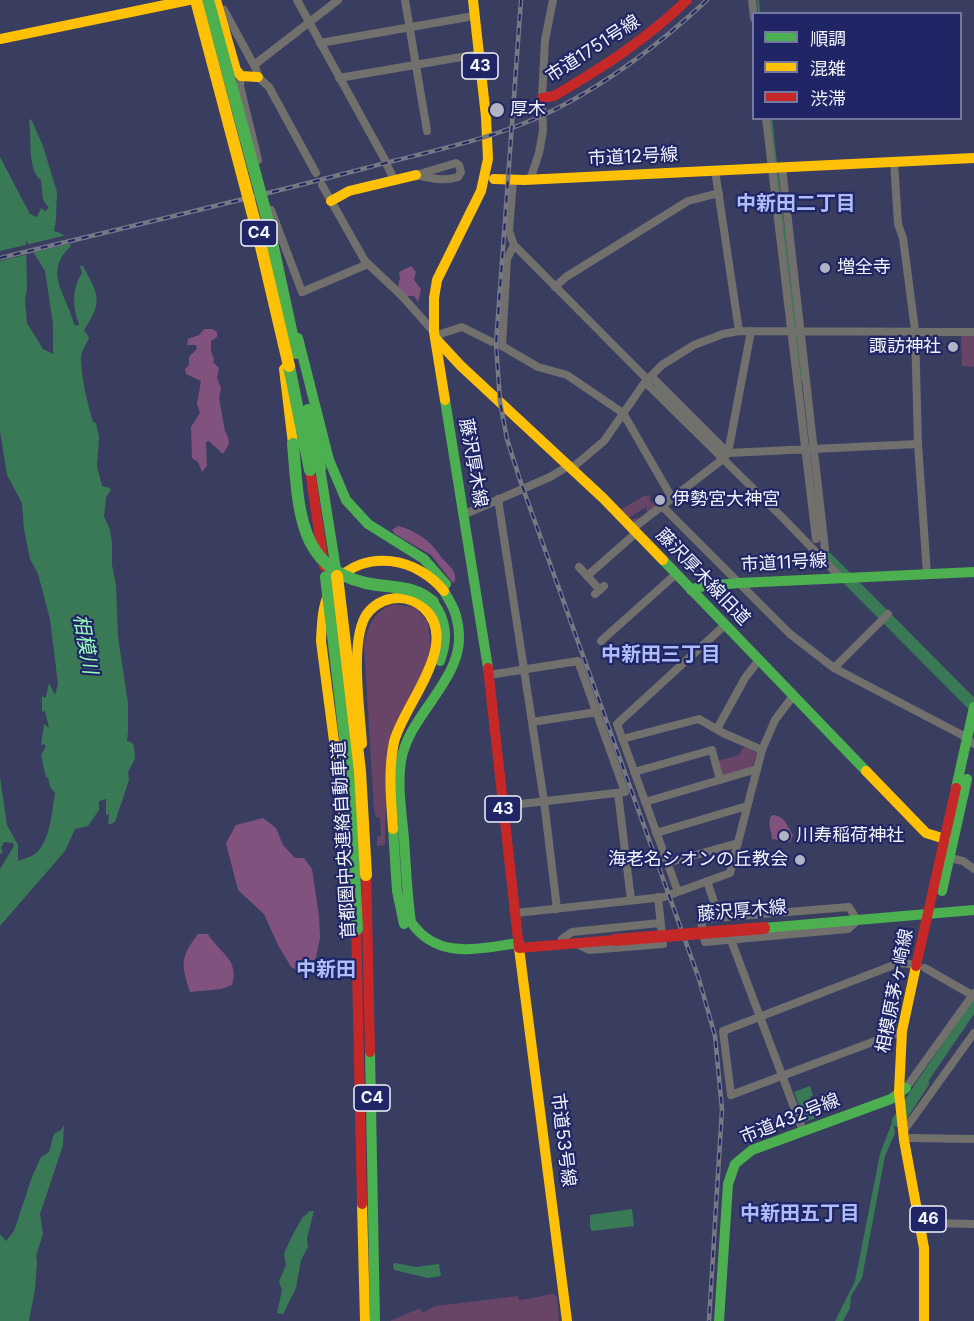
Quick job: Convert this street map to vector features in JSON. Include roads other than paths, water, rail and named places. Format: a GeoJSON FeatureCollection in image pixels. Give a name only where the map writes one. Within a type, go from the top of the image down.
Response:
{"type":"FeatureCollection","features":[{"type":"Feature","properties":{"kind":"main road"},"geometry":{"type":"LineString","coordinates":[[0,39],[189,0]]}},
{"type":"Feature","properties":{"kind":"main road","name":"C4"},"geometry":{"type":"LineString","coordinates":[[196,0],[254,213],[315,469]]}},
{"type":"Feature","properties":{"kind":"main road","name":"藤沢厚木線"},"geometry":{"type":"LineString","coordinates":[[473,0],[489,144],[487,170],[482,188],[438,280],[434,297],[434,335],[489,675],[519,945]]}},
{"type":"Feature","properties":{"kind":"main road","name":"市道1751号線"},"geometry":{"type":"LineString","coordinates":[[542,98],[554,96],[628,51],[659,27],[687,0]]}},
{"type":"Feature","properties":{"kind":"main road"},"geometry":{"type":"LineString","coordinates":[[216,3],[236,70],[241,76],[256,71]]}},
{"type":"Feature","properties":{"kind":"main road","name":"C4"},"geometry":{"type":"LineString","coordinates":[[216,3],[279,270],[315,469]]}},
{"type":"Feature","properties":{"kind":"main road"},"geometry":{"type":"LineString","coordinates":[[482,188],[494,179],[489,144]]}},
{"type":"Feature","properties":{"kind":"main road","name":"市道12号線"},"geometry":{"type":"LineString","coordinates":[[494,179],[530,180],[974,158]]}},
{"type":"Feature","properties":{"kind":"main road"},"geometry":{"type":"LineString","coordinates":[[331,201],[349,191],[416,175]]}},
{"type":"Feature","properties":{"kind":"main road"},"geometry":{"type":"LineString","coordinates":[[254,213],[280,341],[301,514],[308,540],[322,561],[341,575],[364,583],[412,589],[424,594],[441,612],[445,624],[445,646],[436,669],[402,718]]}},
{"type":"Feature","properties":{"kind":"main road"},"geometry":{"type":"LineString","coordinates":[[279,270],[329,460],[346,500],[360,516],[378,530],[431,565],[448,586],[458,612],[458,653],[452,671],[412,731],[401,759],[400,784],[411,921],[421,937],[440,946],[464,948],[519,945]]}},
{"type":"Feature","properties":{"kind":"main road","name":"藤沢厚木線旧道"},"geometry":{"type":"LineString","coordinates":[[434,335],[461,366],[571,466],[926,833],[945,839]]}},
{"type":"Feature","properties":{"kind":"main road","name":"首都圏中央連絡自動車道"},"geometry":{"type":"LineString","coordinates":[[315,469],[340,597],[360,771],[366,875],[372,1069],[375,1321]]}},
{"type":"Feature","properties":{"kind":"main road","name":"首都圏中央連絡自動車道"},"geometry":{"type":"LineString","coordinates":[[315,469],[349,770],[357,929],[365,1321]]}},
{"type":"Feature","properties":{"kind":"main road"},"geometry":{"type":"LineString","coordinates":[[357,929],[320,622],[325,597],[340,577],[354,567],[371,561],[390,560],[408,564],[432,579],[449,599],[456,614],[459,634]]}},
{"type":"Feature","properties":{"kind":"main road","name":"市道11号線"},"geometry":{"type":"LineString","coordinates":[[691,590],[739,583],[974,572]]}},
{"type":"Feature","properties":{"kind":"main road"},"geometry":{"type":"LineString","coordinates":[[366,875],[367,840],[359,635],[363,621],[375,605],[388,599],[402,598],[421,606],[433,622],[436,644],[432,662],[402,718],[392,750],[390,779],[396,888],[405,925],[410,935],[420,945],[441,953],[476,953],[519,945]]}},
{"type":"Feature","properties":{"kind":"main road","name":"相模原茅ヶ崎線"},"geometry":{"type":"LineString","coordinates":[[933,912],[950,858],[972,743],[974,708]]}},
{"type":"Feature","properties":{"kind":"main road","name":"相模原茅ヶ崎線"},"geometry":{"type":"LineString","coordinates":[[903,1095],[908,1044],[945,839],[972,743]]}},
{"type":"Feature","properties":{"kind":"main road","name":"藤沢厚木線"},"geometry":{"type":"LineString","coordinates":[[519,945],[562,939],[615,937],[974,908]]}},
{"type":"Feature","properties":{"kind":"main road","name":"藤沢厚木線"},"geometry":{"type":"LineString","coordinates":[[519,945],[576,943],[615,937]]}},
{"type":"Feature","properties":{"kind":"main road","name":"市道53号線"},"geometry":{"type":"LineString","coordinates":[[519,945],[567,1321]]}},
{"type":"Feature","properties":{"kind":"main road","name":"相模原茅ヶ崎線"},"geometry":{"type":"LineString","coordinates":[[921,967],[902,1031],[899,1054],[924,1245],[926,1282],[924,1321]]}},
{"type":"Feature","properties":{"kind":"main road","name":"市道432号線"},"geometry":{"type":"LineString","coordinates":[[720,1321],[728,1184],[731,1171],[740,1158],[752,1150],[903,1095]]}},
{"type":"Feature","properties":{"kind":"main road","name":"相模原茅ヶ崎線"},"geometry":{"type":"LineString","coordinates":[[907,1128],[929,1223],[933,1263],[932,1321]]}},
{"type":"Feature","properties":{"kind":"street"},"geometry":{"type":"LineString","coordinates":[[297,0],[395,181]]}},
{"type":"Feature","properties":{"kind":"street"},"geometry":{"type":"LineString","coordinates":[[256,71],[338,0]]}},
{"type":"Feature","properties":{"kind":"street"},"geometry":{"type":"LineString","coordinates":[[405,0],[427,131]]}},
{"type":"Feature","properties":{"kind":"street"},"geometry":{"type":"LineString","coordinates":[[530,180],[537,161],[543,131],[545,40],[553,0]]}},
{"type":"Feature","properties":{"kind":"street"},"geometry":{"type":"LineString","coordinates":[[216,3],[256,71],[269,87],[316,173]]}},
{"type":"Feature","properties":{"kind":"street"},"geometry":{"type":"LineString","coordinates":[[320,43],[474,16]]}},
{"type":"Feature","properties":{"kind":"street"},"geometry":{"type":"LineString","coordinates":[[339,78],[479,54]]}},
{"type":"Feature","properties":{"kind":"street"},"geometry":{"type":"LineString","coordinates":[[241,76],[240,86],[271,209],[302,292],[368,264]]}},
{"type":"Feature","properties":{"kind":"street"},"geometry":{"type":"LineString","coordinates":[[766,120],[777,167],[810,448],[825,549]]}},
{"type":"Feature","properties":{"kind":"street"},"geometry":{"type":"LineString","coordinates":[[894,161],[898,224],[903,238],[915,330],[918,444],[927,574]]}},
{"type":"Feature","properties":{"kind":"street"},"geometry":{"type":"LineString","coordinates":[[456,163],[461,172],[458,177],[441,180],[416,175],[456,163]]}},
{"type":"Feature","properties":{"kind":"street"},"geometry":{"type":"LineString","coordinates":[[432,169],[432,178]]}},
{"type":"Feature","properties":{"kind":"street"},"geometry":{"type":"LineString","coordinates":[[715,170],[739,331]]}},
{"type":"Feature","properties":{"kind":"street"},"geometry":{"type":"LineString","coordinates":[[513,180],[509,231],[514,245],[845,578]]}},
{"type":"Feature","properties":{"kind":"street"},"geometry":{"type":"LineString","coordinates":[[322,185],[355,246],[368,264],[402,296],[434,335],[462,327],[492,342]]}},
{"type":"Feature","properties":{"kind":"street"},"geometry":{"type":"LineString","coordinates":[[555,287],[566,277],[688,201],[719,193]]}},
{"type":"Feature","properties":{"kind":"street"},"geometry":{"type":"LineString","coordinates":[[514,245],[507,259],[502,346],[537,367],[567,375],[623,413],[672,498]]}},
{"type":"Feature","properties":{"kind":"street"},"geometry":{"type":"LineString","coordinates":[[463,515],[571,466],[604,441],[648,379],[670,358],[694,345],[723,334],[739,331],[796,330],[974,332]]}},
{"type":"Feature","properties":{"kind":"street"},"geometry":{"type":"LineString","coordinates":[[725,456],[751,331]]}},
{"type":"Feature","properties":{"kind":"street"},"geometry":{"type":"LineString","coordinates":[[587,576],[662,506],[725,456],[810,448],[918,444]]}},
{"type":"Feature","properties":{"kind":"street"},"geometry":{"type":"LineString","coordinates":[[810,448],[816,539]]}},
{"type":"Feature","properties":{"kind":"street"},"geometry":{"type":"LineString","coordinates":[[498,499],[544,801],[557,909]]}},
{"type":"Feature","properties":{"kind":"street"},"geometry":{"type":"LineString","coordinates":[[662,506],[790,634],[834,668],[972,743]]}},
{"type":"Feature","properties":{"kind":"street"},"geometry":{"type":"LineString","coordinates":[[579,566],[600,590]]}},
{"type":"Feature","properties":{"kind":"street"},"geometry":{"type":"LineString","coordinates":[[601,642],[676,574]]}},
{"type":"Feature","properties":{"kind":"street"},"geometry":{"type":"LineString","coordinates":[[834,668],[886,616]]}},
{"type":"Feature","properties":{"kind":"street"},"geometry":{"type":"LineString","coordinates":[[678,892],[616,724],[725,625]]}},
{"type":"Feature","properties":{"kind":"street"},"geometry":{"type":"LineString","coordinates":[[717,729],[745,678],[759,660]]}},
{"type":"Feature","properties":{"kind":"street"},"geometry":{"type":"LineString","coordinates":[[489,675],[578,661],[625,792],[503,806]]}},
{"type":"Feature","properties":{"kind":"street"},"geometry":{"type":"LineString","coordinates":[[516,914],[658,897],[730,873],[762,750],[775,720],[794,696]]}},
{"type":"Feature","properties":{"kind":"street"},"geometry":{"type":"LineString","coordinates":[[532,722],[597,712]]}},
{"type":"Feature","properties":{"kind":"street"},"geometry":{"type":"LineString","coordinates":[[622,739],[699,719],[762,750]]}},
{"type":"Feature","properties":{"kind":"street"},"geometry":{"type":"LineString","coordinates":[[634,772],[712,750],[720,780]]}},
{"type":"Feature","properties":{"kind":"street"},"geometry":{"type":"LineString","coordinates":[[645,802],[757,769]]}},
{"type":"Feature","properties":{"kind":"street"},"geometry":{"type":"LineString","coordinates":[[618,793],[631,900]]}},
{"type":"Feature","properties":{"kind":"street"},"geometry":{"type":"LineString","coordinates":[[656,833],[747,806]]}},
{"type":"Feature","properties":{"kind":"street"},"geometry":{"type":"LineString","coordinates":[[667,863],[738,843]]}},
{"type":"Feature","properties":{"kind":"street"},"geometry":{"type":"LineString","coordinates":[[950,858],[963,861],[974,869]]}},
{"type":"Feature","properties":{"kind":"street"},"geometry":{"type":"LineString","coordinates":[[707,881],[719,917]]}},
{"type":"Feature","properties":{"kind":"street"},"geometry":{"type":"LineString","coordinates":[[576,943],[589,950],[663,944],[658,897]]}},
{"type":"Feature","properties":{"kind":"street"},"geometry":{"type":"LineString","coordinates":[[849,907],[856,918],[848,929],[770,935],[752,939],[704,941],[701,920],[719,917],[849,907]]}},
{"type":"Feature","properties":{"kind":"street"},"geometry":{"type":"LineString","coordinates":[[562,939],[572,932],[660,923]]}},
{"type":"Feature","properties":{"kind":"street"},"geometry":{"type":"LineString","coordinates":[[731,940],[803,1131]]}},
{"type":"Feature","properties":{"kind":"street"},"geometry":{"type":"LineString","coordinates":[[902,1031],[731,1095],[723,1031],[899,963],[921,967],[973,994],[903,1095]]}},
{"type":"Feature","properties":{"kind":"street"},"geometry":{"type":"LineString","coordinates":[[974,1033],[907,1128],[974,1139]]}},
{"type":"Feature","properties":{"kind":"street"},"geometry":{"type":"LineString","coordinates":[[929,1223],[974,1224]]}},
{"type":"Feature","properties":{"kind":"water","name":"相模川"},"geometry":{"type":"Polygon","coordinates":[[[31,119],[43,146],[57,192],[54,231],[65,236],[71,246],[58,265],[57,275],[74,324],[77,326],[79,324],[74,298],[76,285],[82,273],[80,266],[83,266],[97,298],[94,311],[84,330],[89,338],[81,357],[89,406],[99,437],[97,466],[102,486],[111,490],[106,497],[104,516],[112,543],[118,637],[128,703],[127,741],[134,746],[135,759],[128,772],[129,780],[115,822],[108,825],[109,814],[106,815],[106,799],[99,801],[99,810],[88,826],[75,829],[65,851],[0,926],[0,869],[14,846],[13,843],[4,842],[1,848],[3,852],[0,854],[0,777],[7,825],[18,845],[18,861],[32,856],[43,844],[49,828],[55,793],[50,787],[48,777],[46,778],[41,755],[46,746],[41,745],[44,724],[49,728],[45,711],[42,712],[42,695],[46,697],[49,683],[55,695],[58,684],[50,619],[38,574],[30,559],[22,503],[7,475],[0,431],[0,157],[30,214],[37,217],[41,208],[45,211],[49,208],[43,200],[41,180],[32,162],[29,121],[31,119]],[[26,240],[27,323],[43,349],[53,354],[53,324],[45,271],[26,240]]]}},
{"type":"Feature","properties":{"kind":"water"},"geometry":{"type":"Polygon","coordinates":[[[974,998],[974,1014],[914,1102],[913,1087],[974,998]]]}},
{"type":"Feature","properties":{"kind":"water"},"geometry":{"type":"Polygon","coordinates":[[[810,1086],[813,1095],[810,1097],[818,1117],[805,1122],[794,1092],[810,1086]]]}},
{"type":"Feature","properties":{"kind":"water"},"geometry":{"type":"Polygon","coordinates":[[[893,1120],[895,1133],[885,1156],[862,1278],[851,1296],[850,1308],[843,1321],[835,1321],[855,1281],[880,1154],[893,1120]]]}},
{"type":"Feature","properties":{"kind":"water"},"geometry":{"type":"Polygon","coordinates":[[[64,1125],[63,1145],[40,1214],[43,1234],[36,1256],[35,1289],[29,1321],[0,1321],[0,1234],[6,1241],[14,1231],[41,1157],[49,1152],[54,1134],[64,1125]]]}},
{"type":"Feature","properties":{"kind":"water"},"geometry":{"type":"Polygon","coordinates":[[[632,1209],[634,1226],[592,1231],[590,1227],[590,1215],[632,1209]]]}},
{"type":"Feature","properties":{"kind":"water"},"geometry":{"type":"Polygon","coordinates":[[[310,1211],[314,1211],[307,1238],[308,1247],[301,1260],[296,1288],[283,1314],[277,1313],[282,1290],[279,1281],[286,1265],[284,1254],[302,1218],[310,1211]]]}},
{"type":"Feature","properties":{"kind":"water"},"geometry":{"type":"Polygon","coordinates":[[[393,1264],[416,1267],[439,1264],[441,1276],[428,1278],[394,1270],[393,1264]]]}},
{"type":"Feature","properties":{"kind":"waterway"},"geometry":{"type":"LineString","coordinates":[[758,0],[759,12]]}},
{"type":"Feature","properties":{"kind":"waterway"},"geometry":{"type":"LineString","coordinates":[[771,120],[776,163]]}},
{"type":"Feature","properties":{"kind":"waterway"},"geometry":{"type":"LineString","coordinates":[[777,172],[802,381]]}},
{"type":"Feature","properties":{"kind":"waterway"},"geometry":{"type":"LineString","coordinates":[[652,383],[702,433]]}},
{"type":"Feature","properties":{"kind":"waterway"},"geometry":{"type":"LineString","coordinates":[[827,558],[974,706]]}},
{"type":"Feature","properties":{"kind":"waterway"},"geometry":{"type":"LineString","coordinates":[[898,1121],[923,1083]]}},
{"type":"Feature","properties":{"kind":"railway"},"geometry":{"type":"LineString","coordinates":[[521,0],[496,344],[500,402],[507,439],[520,480],[699,979],[715,1036],[722,1109],[709,1321]]}},
{"type":"Feature","properties":{"kind":"railway"},"geometry":{"type":"LineString","coordinates":[[0,258],[321,180],[463,143],[510,128],[556,109],[616,73],[654,46],[707,0]]}},
{"type":"Feature","properties":{"kind":"place","name":"厚木"},"geometry":{"type":"Point","coordinates":[497,110]}},
{"type":"Feature","properties":{"kind":"place","name":"増全寺"},"geometry":{"type":"Point","coordinates":[825,268]}},
{"type":"Feature","properties":{"kind":"place","name":"諏訪神社"},"geometry":{"type":"Point","coordinates":[953,347]}},
{"type":"Feature","properties":{"kind":"place","name":"伊勢宮大神宮"},"geometry":{"type":"Point","coordinates":[660,500]}},
{"type":"Feature","properties":{"kind":"place","name":"川寿稲荷神社"},"geometry":{"type":"Point","coordinates":[784,836]}},
{"type":"Feature","properties":{"kind":"place","name":"海老名シオンの丘教会"},"geometry":{"type":"Point","coordinates":[800,860]}},
{"type":"Feature","properties":{"kind":"district","name":"中新田二丁目"},"geometry":{"type":"Point","coordinates":[796,204]}},
{"type":"Feature","properties":{"kind":"district","name":"中新田三丁目"},"geometry":{"type":"Point","coordinates":[661,655]}},
{"type":"Feature","properties":{"kind":"district","name":"中新田"},"geometry":{"type":"Point","coordinates":[326,970]}},
{"type":"Feature","properties":{"kind":"district","name":"中新田五丁目"},"geometry":{"type":"Point","coordinates":[800,1214]}}]}
